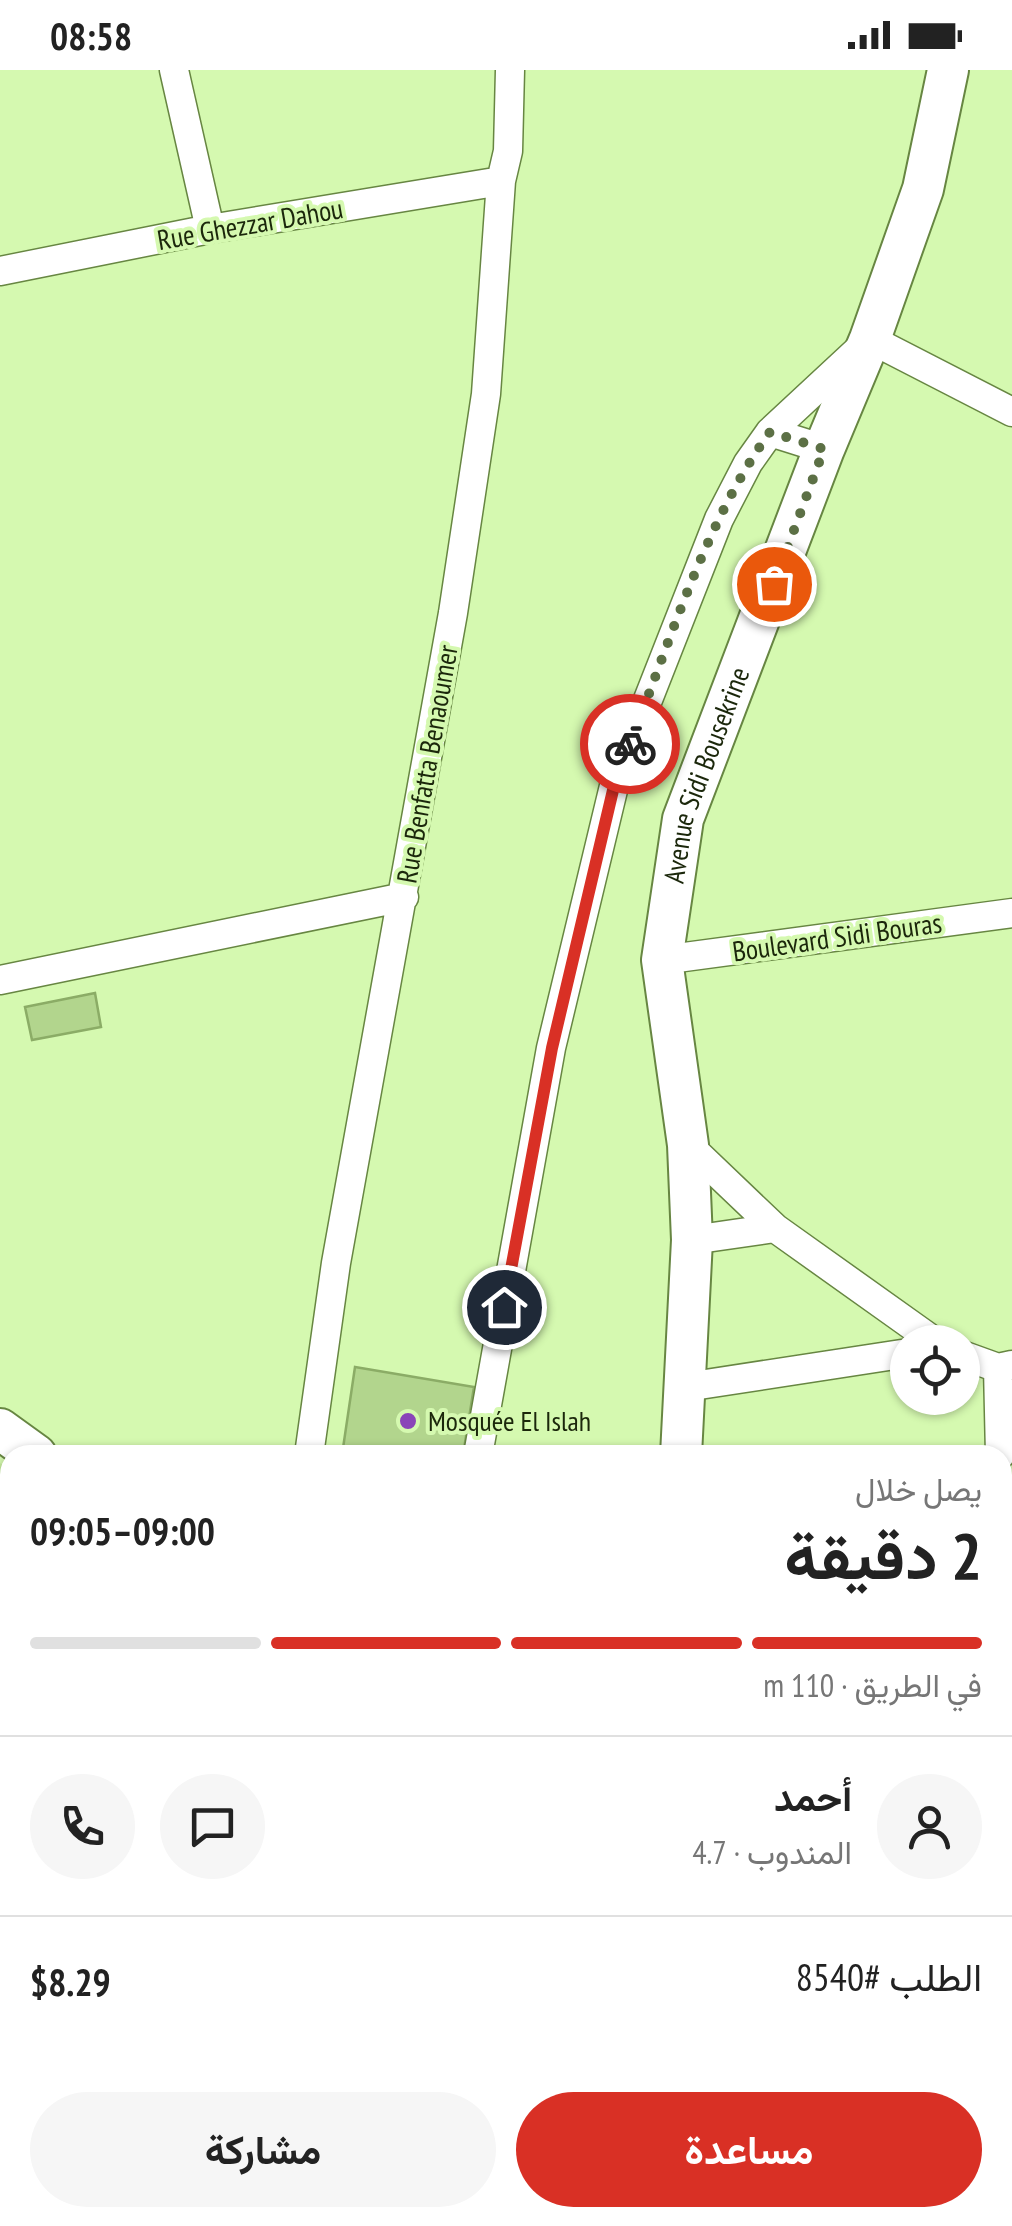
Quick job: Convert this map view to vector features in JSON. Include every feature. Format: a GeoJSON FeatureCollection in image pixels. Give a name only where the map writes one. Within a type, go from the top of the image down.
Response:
{"type":"FeatureCollection","features":[{"type":"Feature","properties":{"kind":"street"},"geometry":{"type":"LineString","coordinates":[[174,70],[210,229]]}},
{"type":"Feature","properties":{"kind":"street","name":"Rue Benfatta Benaoumer"},"geometry":{"type":"LineString","coordinates":[[309,1445],[336,1263],[404,897],[486,394],[501,181],[508,151],[510,70]]}},
{"type":"Feature","properties":{"kind":"street","name":"Avenue Sidi Bousekrine"},"geometry":{"type":"LineString","coordinates":[[682,1445],[692,1240],[688,1145],[662,960],[683,820],[824,449],[870,339],[923,189],[948,70]]}},
{"type":"Feature","properties":{"kind":"street","name":"Rue Ghezzar Dahou"},"geometry":{"type":"LineString","coordinates":[[0,271],[210,229],[501,181]]}},
{"type":"Feature","properties":{"kind":"street"},"geometry":{"type":"LineString","coordinates":[[480,1445],[552,1048],[614,786],[719,519],[748,463],[770,432],[870,339],[1012,412]]}},
{"type":"Feature","properties":{"kind":"street"},"geometry":{"type":"LineString","coordinates":[[770,432],[824,449]]}},
{"type":"Feature","properties":{"kind":"street"},"geometry":{"type":"LineString","coordinates":[[0,980],[404,897]]}},
{"type":"Feature","properties":{"kind":"street","name":"Boulevard Sidi Bouras"},"geometry":{"type":"LineString","coordinates":[[662,960],[1012,913]]}},
{"type":"Feature","properties":{"kind":"street"},"geometry":{"type":"LineString","coordinates":[[688,1145],[775,1228],[911,1325]]}},
{"type":"Feature","properties":{"kind":"street"},"geometry":{"type":"LineString","coordinates":[[692,1240],[775,1228]]}},
{"type":"Feature","properties":{"kind":"street"},"geometry":{"type":"LineString","coordinates":[[686,1387],[890,1356]]}},
{"type":"Feature","properties":{"kind":"street"},"geometry":{"type":"LineString","coordinates":[[980,1360],[1005,1366],[1001,1445]]}},
{"type":"Feature","properties":{"kind":"street"},"geometry":{"type":"LineString","coordinates":[[0,1429],[22,1445]]}},
{"type":"Feature","properties":{"kind":"building"},"geometry":{"type":"Polygon","coordinates":[[[95,993],[101,1027],[32,1040],[25,1007],[95,993]]]}},
{"type":"Feature","properties":{"kind":"building","name":"Mosquée El Islah"},"geometry":{"type":"Polygon","coordinates":[[[355,1367],[474,1387],[465,1445],[343,1445],[355,1367]]]}},
{"type":"Feature","properties":{"kind":"way so far"},"geometry":{"type":"LineString","coordinates":[[630,744],[719,519],[748,463],[770,432],[824,449],[774,584]]}},
{"type":"Feature","properties":{"kind":"place","name":"Mosquée El Islah"},"geometry":{"type":"Point","coordinates":[408,1421]}},
{"type":"Feature","properties":{"kind":"route"},"geometry":{"type":"LineString","coordinates":[[504,1307],[552,1048],[614,786],[630,744]]}}]}
